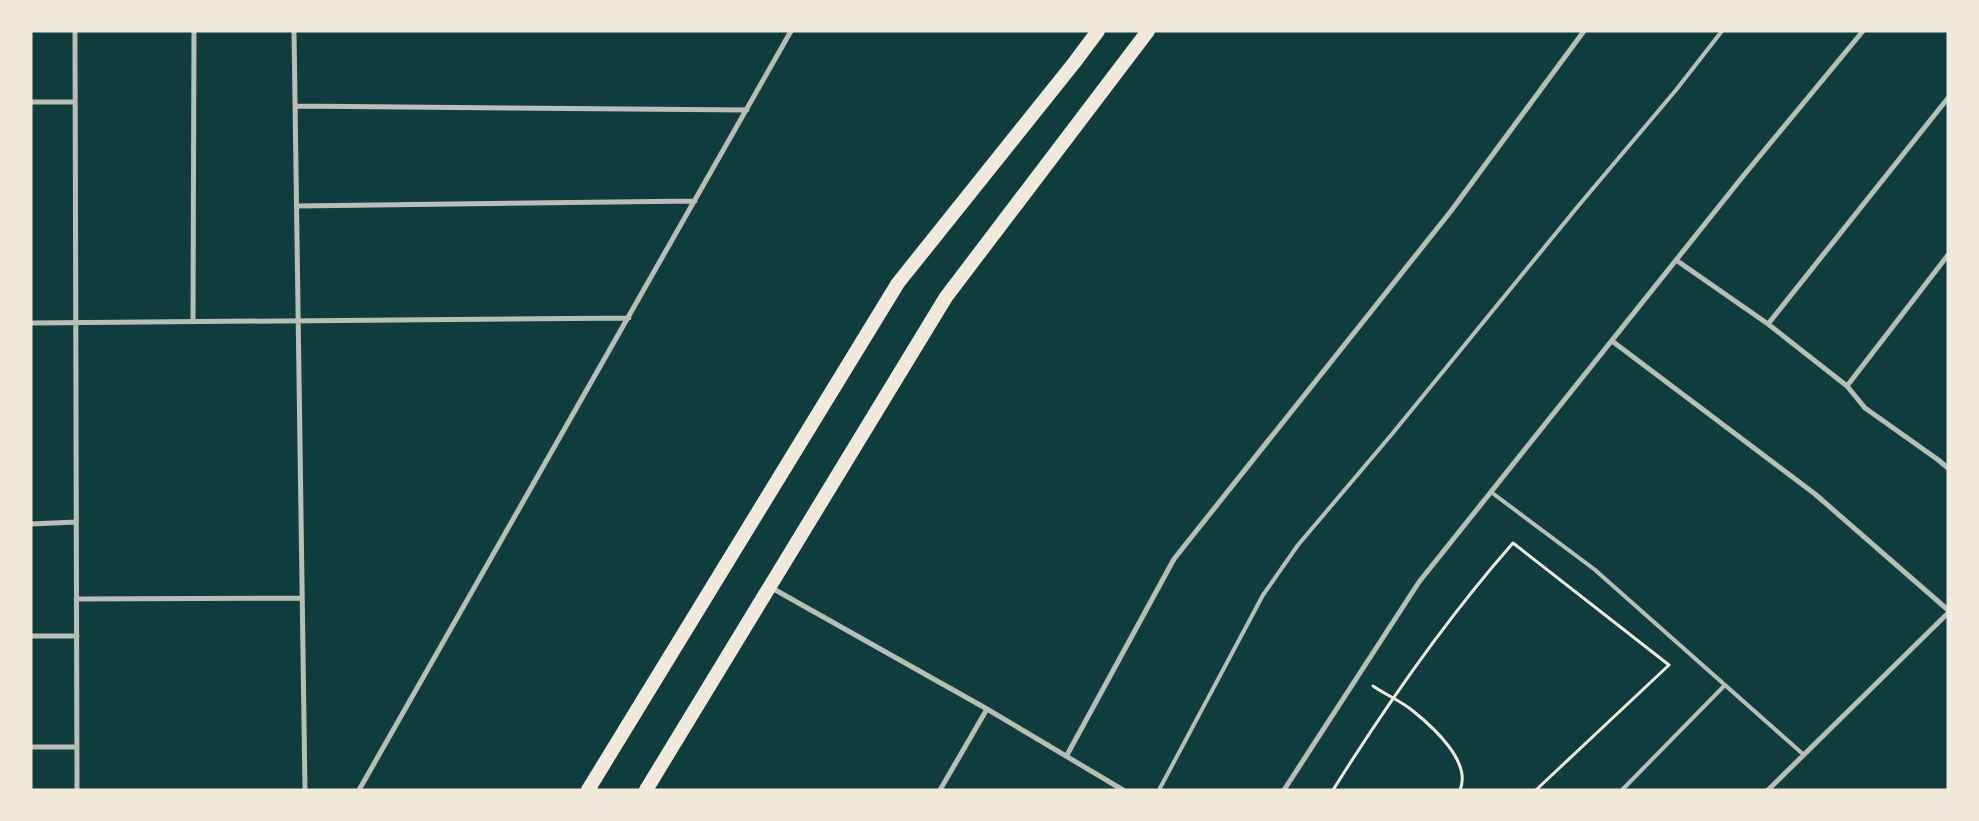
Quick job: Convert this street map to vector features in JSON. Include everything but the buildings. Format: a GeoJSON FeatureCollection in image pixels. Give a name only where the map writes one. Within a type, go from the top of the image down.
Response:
{"type":"FeatureCollection","features":[{"type":"Feature","properties":{"kind":"highway"},"geometry":{"type":"LineString","coordinates":[[588,790],[898,283],[1098,31]]}},
{"type":"Feature","properties":{"kind":"highway"},"geometry":{"type":"LineString","coordinates":[[646,790],[946,297],[1148,31]]}},
{"type":"Feature","properties":{"kind":"street"},"geometry":{"type":"LineString","coordinates":[[75,31],[77,790]]}},
{"type":"Feature","properties":{"kind":"street"},"geometry":{"type":"LineString","coordinates":[[193,322],[194,31]]}},
{"type":"Feature","properties":{"kind":"street"},"geometry":{"type":"LineString","coordinates":[[294,31],[304,790]]}},
{"type":"Feature","properties":{"kind":"street"},"geometry":{"type":"LineString","coordinates":[[359,790],[791,31]]}},
{"type":"Feature","properties":{"kind":"street"},"geometry":{"type":"LineString","coordinates":[[1067,755],[1174,559],[1451,210],[1584,31]]}},
{"type":"Feature","properties":{"kind":"street"},"geometry":{"type":"LineString","coordinates":[[1284,790],[1419,582],[1676,260],[1863,31]]}},
{"type":"Feature","properties":{"kind":"street"},"geometry":{"type":"LineString","coordinates":[[1768,324],[1948,98]]}},
{"type":"Feature","properties":{"kind":"street"},"geometry":{"type":"LineString","coordinates":[[31,102],[75,102]]}},
{"type":"Feature","properties":{"kind":"street"},"geometry":{"type":"LineString","coordinates":[[295,106],[747,110]]}},
{"type":"Feature","properties":{"kind":"street"},"geometry":{"type":"LineString","coordinates":[[297,206],[695,201]]}},
{"type":"Feature","properties":{"kind":"street"},"geometry":{"type":"LineString","coordinates":[[1847,386],[1948,255]]}},
{"type":"Feature","properties":{"kind":"street"},"geometry":{"type":"LineString","coordinates":[[1676,260],[1768,324],[1847,386],[1865,408],[1948,468]]}},
{"type":"Feature","properties":{"kind":"street"},"geometry":{"type":"LineString","coordinates":[[31,324],[628,318]]}},
{"type":"Feature","properties":{"kind":"street"},"geometry":{"type":"LineString","coordinates":[[1612,341],[1815,494],[1948,611],[1768,790]]}},
{"type":"Feature","properties":{"kind":"street"},"geometry":{"type":"LineString","coordinates":[[31,524],[76,522]]}},
{"type":"Feature","properties":{"kind":"street"},"geometry":{"type":"LineString","coordinates":[[769,587],[987,709],[1123,790]]}},
{"type":"Feature","properties":{"kind":"street"},"geometry":{"type":"LineString","coordinates":[[76,599],[302,598]]}},
{"type":"Feature","properties":{"kind":"street"},"geometry":{"type":"LineString","coordinates":[[31,636],[77,636]]}},
{"type":"Feature","properties":{"kind":"street"},"geometry":{"type":"LineString","coordinates":[[940,790],[987,709]]}},
{"type":"Feature","properties":{"kind":"street"},"geometry":{"type":"LineString","coordinates":[[31,747],[77,747]]}},
{"type":"Feature","properties":{"kind":"lane"},"geometry":{"type":"LineString","coordinates":[[1159,790],[1263,595],[1298,545],[1676,90],[1722,31]]}},
{"type":"Feature","properties":{"kind":"lane"},"geometry":{"type":"LineString","coordinates":[[1491,492],[1594,570],[1804,755]]}},
{"type":"Feature","properties":{"kind":"lane"},"geometry":{"type":"LineString","coordinates":[[1622,790],[1724,686]]}},
{"type":"Feature","properties":{"kind":"path"},"geometry":{"type":"LineString","coordinates":[[1333,790],[1359,749],[1471,591],[1513,543],[1669,665],[1536,790]]}},
{"type":"Feature","properties":{"kind":"path"},"geometry":{"type":"LineString","coordinates":[[1358,676],[1413,710],[1438,734],[1458,758],[1463,784],[1460,790]]}}]}
